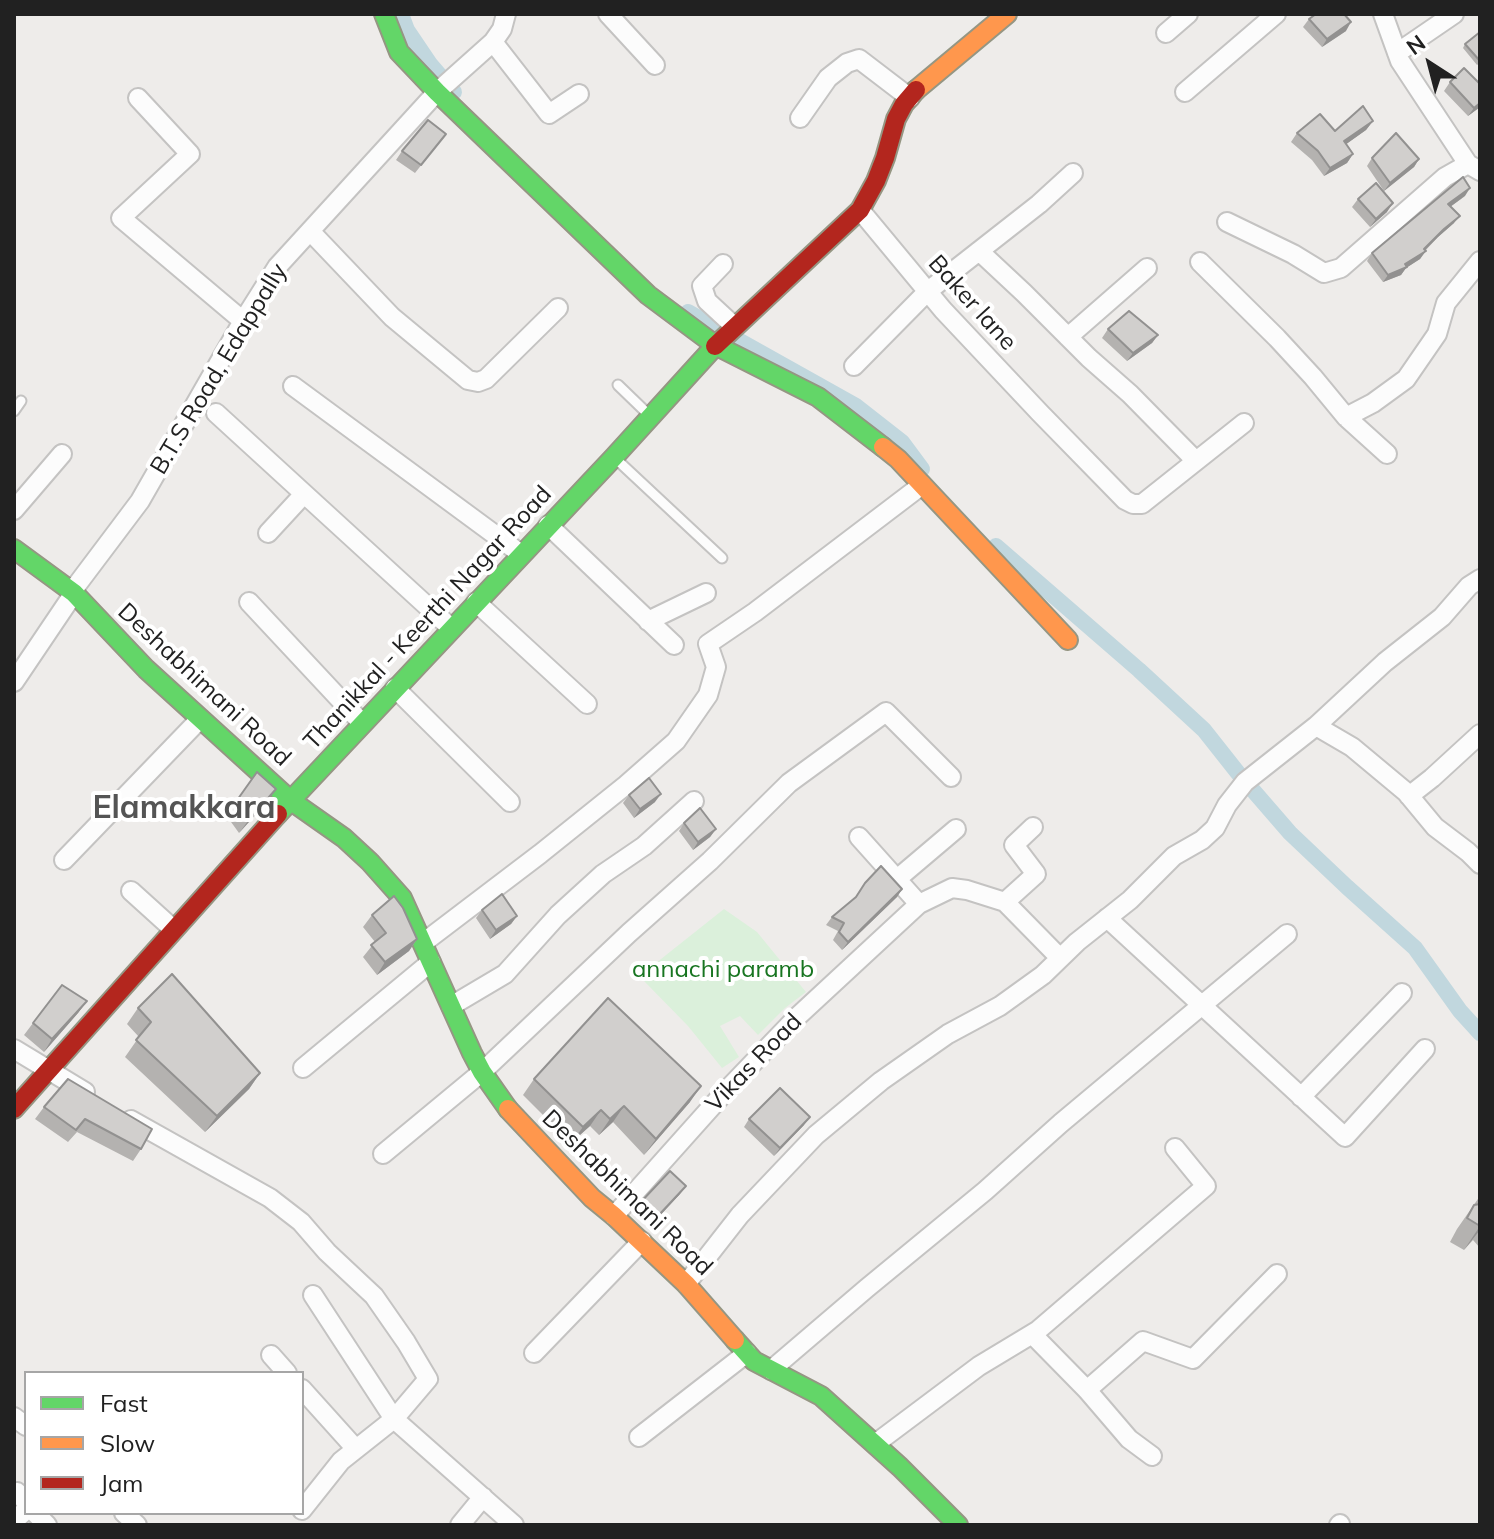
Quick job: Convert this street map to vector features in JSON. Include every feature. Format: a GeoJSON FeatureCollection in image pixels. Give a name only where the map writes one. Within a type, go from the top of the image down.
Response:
{"type":"FeatureCollection","features":[{"type":"Feature","properties":{"kind":"street"},"geometry":{"type":"LineString","coordinates":[[384,14],[399,52],[648,295],[725,335],[818,397],[898,459],[1068,640]]}},
{"type":"Feature","properties":{"kind":"street","name":"B.T.S Road, Edappally"},"geometry":{"type":"LineString","coordinates":[[14,682],[76,586],[140,501],[277,267],[437,92],[493,42],[502,29],[506,14]]}},
{"type":"Feature","properties":{"kind":"street"},"geometry":{"type":"LineString","coordinates":[[608,14],[655,65]]}},
{"type":"Feature","properties":{"kind":"street"},"geometry":{"type":"LineString","coordinates":[[860,210],[876,181],[896,119],[915,91],[1007,14]]}},
{"type":"Feature","properties":{"kind":"street"},"geometry":{"type":"LineString","coordinates":[[1166,33],[1188,14]]}},
{"type":"Feature","properties":{"kind":"street"},"geometry":{"type":"LineString","coordinates":[[1185,92],[1276,14]]}},
{"type":"Feature","properties":{"kind":"street"},"geometry":{"type":"LineString","coordinates":[[1227,222],[1324,273],[1341,268],[1445,177],[1474,167],[1400,61],[1383,14]]}},
{"type":"Feature","properties":{"kind":"street"},"geometry":{"type":"LineString","coordinates":[[1397,53],[1454,14]]}},
{"type":"Feature","properties":{"kind":"street"},"geometry":{"type":"LineString","coordinates":[[493,42],[549,114],[579,94]]}},
{"type":"Feature","properties":{"kind":"street"},"geometry":{"type":"LineString","coordinates":[[800,118],[828,78],[847,63],[859,59],[910,98]]}},
{"type":"Feature","properties":{"kind":"street"},"geometry":{"type":"LineString","coordinates":[[138,98],[190,154],[121,218],[243,321]]}},
{"type":"Feature","properties":{"kind":"street"},"geometry":{"type":"LineString","coordinates":[[854,366],[928,291],[1039,204],[1073,173]]}},
{"type":"Feature","properties":{"kind":"street","name":"Thanikkal - Keerthi Nagar Road"},"geometry":{"type":"LineString","coordinates":[[14,1109],[290,800],[725,335],[860,210]]}},
{"type":"Feature","properties":{"kind":"street","name":"Baker lane"},"geometry":{"type":"LineString","coordinates":[[860,210],[928,291],[1125,500],[1142,504],[1244,423]]}},
{"type":"Feature","properties":{"kind":"street"},"geometry":{"type":"LineString","coordinates":[[310,231],[392,317],[460,375],[473,382],[486,379],[558,308]]}},
{"type":"Feature","properties":{"kind":"street"},"geometry":{"type":"LineString","coordinates":[[979,251],[1196,461]]}},
{"type":"Feature","properties":{"kind":"street"},"geometry":{"type":"LineString","coordinates":[[1346,417],[1373,403],[1406,379],[1437,334],[1446,303],[1472,286],[1480,261]]}},
{"type":"Feature","properties":{"kind":"street"},"geometry":{"type":"LineString","coordinates":[[1200,262],[1277,338],[1346,417],[1387,454]]}},
{"type":"Feature","properties":{"kind":"street"},"geometry":{"type":"LineString","coordinates":[[723,264],[702,286],[725,335]]}},
{"type":"Feature","properties":{"kind":"street"},"geometry":{"type":"LineString","coordinates":[[1068,337],[1147,268]]}},
{"type":"Feature","properties":{"kind":"street"},"geometry":{"type":"LineString","coordinates":[[293,386],[521,554]]}},
{"type":"Feature","properties":{"kind":"street"},"geometry":{"type":"LineString","coordinates":[[216,413],[451,628]]}},
{"type":"Feature","properties":{"kind":"street"},"geometry":{"type":"LineString","coordinates":[[14,510],[62,454]]}},
{"type":"Feature","properties":{"kind":"street"},"geometry":{"type":"LineString","coordinates":[[423,943],[540,854],[676,741],[708,695],[716,667],[708,644],[922,485]]}},
{"type":"Feature","properties":{"kind":"street"},"geometry":{"type":"LineString","coordinates":[[268,533],[304,494]]}},
{"type":"Feature","properties":{"kind":"street"},"geometry":{"type":"LineString","coordinates":[[548,525],[674,645]]}},
{"type":"Feature","properties":{"kind":"street","name":"Deshabhimani Road"},"geometry":{"type":"LineString","coordinates":[[14,549],[74,593],[146,669],[200,719],[290,800],[344,838],[370,862],[402,898],[482,1072],[508,1109],[592,1198],[686,1284],[754,1361],[821,1396],[958,1525]]}},
{"type":"Feature","properties":{"kind":"street"},"geometry":{"type":"LineString","coordinates":[[686,1284],[740,1215],[816,1135],[881,1081],[948,1034],[1000,1006],[1043,975],[1077,942],[1130,900],[1174,856],[1202,840],[1215,828],[1227,805],[1245,782],[1316,726],[1385,662],[1442,617],[1469,586],[1480,579]]}},
{"type":"Feature","properties":{"kind":"street"},"geometry":{"type":"LineString","coordinates":[[648,621],[706,593]]}},
{"type":"Feature","properties":{"kind":"street"},"geometry":{"type":"LineString","coordinates":[[249,602],[362,723]]}},
{"type":"Feature","properties":{"kind":"street"},"geometry":{"type":"LineString","coordinates":[[476,602],[587,704]]}},
{"type":"Feature","properties":{"kind":"street"},"geometry":{"type":"LineString","coordinates":[[395,688],[510,802]]}},
{"type":"Feature","properties":{"kind":"street"},"geometry":{"type":"LineString","coordinates":[[383,1154],[482,1072],[596,962],[710,861],[789,783],[886,712],[951,777]]}},
{"type":"Feature","properties":{"kind":"street"},"geometry":{"type":"LineString","coordinates":[[64,860],[200,719]]}},
{"type":"Feature","properties":{"kind":"street"},"geometry":{"type":"LineString","coordinates":[[1316,726],[1352,747],[1409,796],[1435,827],[1480,864]]}},
{"type":"Feature","properties":{"kind":"street"},"geometry":{"type":"LineString","coordinates":[[1409,796],[1480,734]]}},
{"type":"Feature","properties":{"kind":"street"},"geometry":{"type":"LineString","coordinates":[[451,1006],[505,974],[558,915],[603,874],[644,846],[694,801]]}},
{"type":"Feature","properties":{"kind":"street"},"geometry":{"type":"LineString","coordinates":[[1005,902],[1036,874],[1014,845],[1033,827]]}},
{"type":"Feature","properties":{"kind":"street"},"geometry":{"type":"LineString","coordinates":[[897,879],[956,829]]}},
{"type":"Feature","properties":{"kind":"street"},"geometry":{"type":"LineString","coordinates":[[859,837],[919,904]]}},
{"type":"Feature","properties":{"kind":"street","name":"Vikas Road"},"geometry":{"type":"LineString","coordinates":[[614,1216],[733,1083],[797,1017],[919,904],[952,888],[1005,902],[1060,958]]}},
{"type":"Feature","properties":{"kind":"street"},"geometry":{"type":"LineString","coordinates":[[131,891],[173,929]]}},
{"type":"Feature","properties":{"kind":"street"},"geometry":{"type":"LineString","coordinates":[[1107,918],[1345,1137],[1425,1049]]}},
{"type":"Feature","properties":{"kind":"street"},"geometry":{"type":"LineString","coordinates":[[771,1370],[1287,934]]}},
{"type":"Feature","properties":{"kind":"street"},"geometry":{"type":"LineString","coordinates":[[303,1068],[431,962]]}},
{"type":"Feature","properties":{"kind":"street"},"geometry":{"type":"LineString","coordinates":[[1301,1097],[1402,993]]}},
{"type":"Feature","properties":{"kind":"street"},"geometry":{"type":"LineString","coordinates":[[14,1049],[109,1108],[282,1206],[374,1296],[406,1342],[428,1379],[394,1419],[332,1471],[304,1508]]}},
{"type":"Feature","properties":{"kind":"street"},"geometry":{"type":"LineString","coordinates":[[875,1444],[979,1366],[1032,1334],[1206,1186],[1175,1148]]}},
{"type":"Feature","properties":{"kind":"street"},"geometry":{"type":"LineString","coordinates":[[534,1353],[642,1241]]}},
{"type":"Feature","properties":{"kind":"street"},"geometry":{"type":"LineString","coordinates":[[1087,1390],[1143,1341],[1193,1359],[1277,1274]]}},
{"type":"Feature","properties":{"kind":"street"},"geometry":{"type":"LineString","coordinates":[[313,1295],[394,1419],[514,1525]]}},
{"type":"Feature","properties":{"kind":"street"},"geometry":{"type":"LineString","coordinates":[[1032,1334],[1129,1439],[1152,1456]]}},
{"type":"Feature","properties":{"kind":"street"},"geometry":{"type":"LineString","coordinates":[[639,1437],[747,1353]]}},
{"type":"Feature","properties":{"kind":"street"},"geometry":{"type":"LineString","coordinates":[[271,1355],[285,1371]]}},
{"type":"Feature","properties":{"kind":"street"},"geometry":{"type":"LineString","coordinates":[[304,1391],[356,1449]]}},
{"type":"Feature","properties":{"kind":"street"},"geometry":{"type":"LineString","coordinates":[[460,1525],[483,1497]]}},
{"type":"Feature","properties":{"kind":"lane"},"geometry":{"type":"LineString","coordinates":[[618,385],[651,416]]}},
{"type":"Feature","properties":{"kind":"lane"},"geometry":{"type":"LineString","coordinates":[[14,411],[21,401]]}},
{"type":"Feature","properties":{"kind":"lane"},"geometry":{"type":"LineString","coordinates":[[614,457],[722,558]]}},
{"type":"Feature","properties":{"kind":"green space","name":"annachi paramb"},"geometry":{"type":"Polygon","coordinates":[[[724,909],[757,932],[806,992],[758,1035],[740,1016],[720,1026],[739,1057],[722,1068],[688,1026],[644,981],[656,963],[724,909]]]}},
{"type":"Feature","properties":{"kind":"building"},"geometry":{"type":"Polygon","coordinates":[[[1316,14],[1344,14],[1351,22],[1327,39],[1309,19],[1316,14]]]}},
{"type":"Feature","properties":{"kind":"building"},"geometry":{"type":"Polygon","coordinates":[[[1480,32],[1480,61],[1465,44],[1480,32]]]}},
{"type":"Feature","properties":{"kind":"building"},"geometry":{"type":"Polygon","coordinates":[[[1464,68],[1480,84],[1480,103],[1474,108],[1450,82],[1464,68]]]}},
{"type":"Feature","properties":{"kind":"building"},"geometry":{"type":"Polygon","coordinates":[[[1363,106],[1373,121],[1344,141],[1353,154],[1330,168],[1318,151],[1297,133],[1320,114],[1335,131],[1363,106]]]}},
{"type":"Feature","properties":{"kind":"building"},"geometry":{"type":"Polygon","coordinates":[[[428,120],[446,134],[421,165],[402,151],[428,120]]]}},
{"type":"Feature","properties":{"kind":"building"},"geometry":{"type":"Polygon","coordinates":[[[1396,133],[1419,159],[1390,183],[1372,158],[1396,133]]]}},
{"type":"Feature","properties":{"kind":"building"},"geometry":{"type":"Polygon","coordinates":[[[1463,177],[1470,188],[1448,204],[1460,216],[1424,249],[1426,251],[1405,264],[1407,267],[1388,275],[1372,253],[1463,177]]]}},
{"type":"Feature","properties":{"kind":"building"},"geometry":{"type":"Polygon","coordinates":[[[1376,183],[1393,203],[1376,219],[1358,199],[1376,183]]]}},
{"type":"Feature","properties":{"kind":"building"},"geometry":{"type":"Polygon","coordinates":[[[1129,311],[1158,335],[1133,353],[1108,329],[1129,311]]]}},
{"type":"Feature","properties":{"kind":"building"},"geometry":{"type":"Polygon","coordinates":[[[257,772],[276,789],[248,821],[235,803],[257,772]]]}},
{"type":"Feature","properties":{"kind":"building"},"geometry":{"type":"Polygon","coordinates":[[[649,778],[661,794],[640,809],[629,795],[649,778]]]}},
{"type":"Feature","properties":{"kind":"building"},"geometry":{"type":"Polygon","coordinates":[[[700,808],[716,829],[698,842],[684,823],[700,808]]]}},
{"type":"Feature","properties":{"kind":"building"},"geometry":{"type":"Polygon","coordinates":[[[881,866],[902,889],[848,942],[839,932],[844,923],[832,917],[856,897],[881,866]]]}},
{"type":"Feature","properties":{"kind":"building"},"geometry":{"type":"Polygon","coordinates":[[[502,894],[517,916],[496,930],[482,910],[502,894]]]}},
{"type":"Feature","properties":{"kind":"building"},"geometry":{"type":"Polygon","coordinates":[[[394,896],[417,939],[385,962],[371,945],[386,933],[372,915],[394,896]]]}},
{"type":"Feature","properties":{"kind":"building"},"geometry":{"type":"Polygon","coordinates":[[[172,974],[260,1073],[217,1116],[136,1040],[151,1022],[138,1008],[172,974]]]}},
{"type":"Feature","properties":{"kind":"building"},"geometry":{"type":"Polygon","coordinates":[[[62,985],[87,1001],[52,1039],[33,1023],[62,985]]]}},
{"type":"Feature","properties":{"kind":"building"},"geometry":{"type":"Polygon","coordinates":[[[608,998],[701,1086],[656,1139],[624,1106],[610,1119],[601,1110],[583,1127],[534,1079],[608,998]]]}},
{"type":"Feature","properties":{"kind":"building"},"geometry":{"type":"Polygon","coordinates":[[[68,1079],[152,1129],[141,1149],[85,1119],[76,1130],[44,1107],[68,1079]]]}},
{"type":"Feature","properties":{"kind":"building"},"geometry":{"type":"Polygon","coordinates":[[[780,1088],[810,1117],[780,1148],[749,1119],[780,1088]]]}},
{"type":"Feature","properties":{"kind":"building"},"geometry":{"type":"Polygon","coordinates":[[[670,1171],[686,1186],[657,1217],[639,1204],[670,1171]]]}},
{"type":"Feature","properties":{"kind":"building"},"geometry":{"type":"Polygon","coordinates":[[[1480,1204],[1480,1226],[1467,1218],[1474,1205],[1480,1204]]]}},
{"type":"Feature","properties":{"kind":"waterway"},"geometry":{"type":"LineString","coordinates":[[401,14],[407,30],[430,64],[454,92]]}},
{"type":"Feature","properties":{"kind":"waterway"},"geometry":{"type":"LineString","coordinates":[[688,312],[856,406],[902,442],[922,469]]}},
{"type":"Feature","properties":{"kind":"waterway"},"geometry":{"type":"LineString","coordinates":[[996,546],[1204,730],[1290,833],[1415,948],[1460,1011],[1480,1033]]}},
{"type":"Feature","properties":{"kind":"traffic: fast"},"geometry":{"type":"LineString","coordinates":[[384,14],[399,52],[648,295],[715,345],[818,397],[883,447]]}},
{"type":"Feature","properties":{"kind":"traffic: fast"},"geometry":{"type":"LineString","coordinates":[[278,814],[715,346]]}},
{"type":"Feature","properties":{"kind":"traffic: fast"},"geometry":{"type":"LineString","coordinates":[[14,549],[74,593],[146,669],[290,800],[344,838],[402,898],[472,1053],[508,1109]]}},
{"type":"Feature","properties":{"kind":"traffic: fast"},"geometry":{"type":"LineString","coordinates":[[735,1340],[754,1361],[821,1396],[900,1467],[958,1525]]}},
{"type":"Feature","properties":{"kind":"traffic: slow"},"geometry":{"type":"LineString","coordinates":[[916,90],[1007,14]]}},
{"type":"Feature","properties":{"kind":"traffic: slow"},"geometry":{"type":"LineString","coordinates":[[883,447],[898,459],[1068,640]]}},
{"type":"Feature","properties":{"kind":"traffic: slow"},"geometry":{"type":"LineString","coordinates":[[508,1109],[592,1198],[686,1284],[735,1340]]}},
{"type":"Feature","properties":{"kind":"traffic: jam"},"geometry":{"type":"LineString","coordinates":[[715,346],[860,210],[876,181],[896,119],[916,90]]}},
{"type":"Feature","properties":{"kind":"traffic: jam"},"geometry":{"type":"LineString","coordinates":[[14,1109],[278,814]]}},
{"type":"Feature","properties":{"kind":"district","name":"Elamakkara"},"geometry":{"type":"Point","coordinates":[184,808]}}]}
